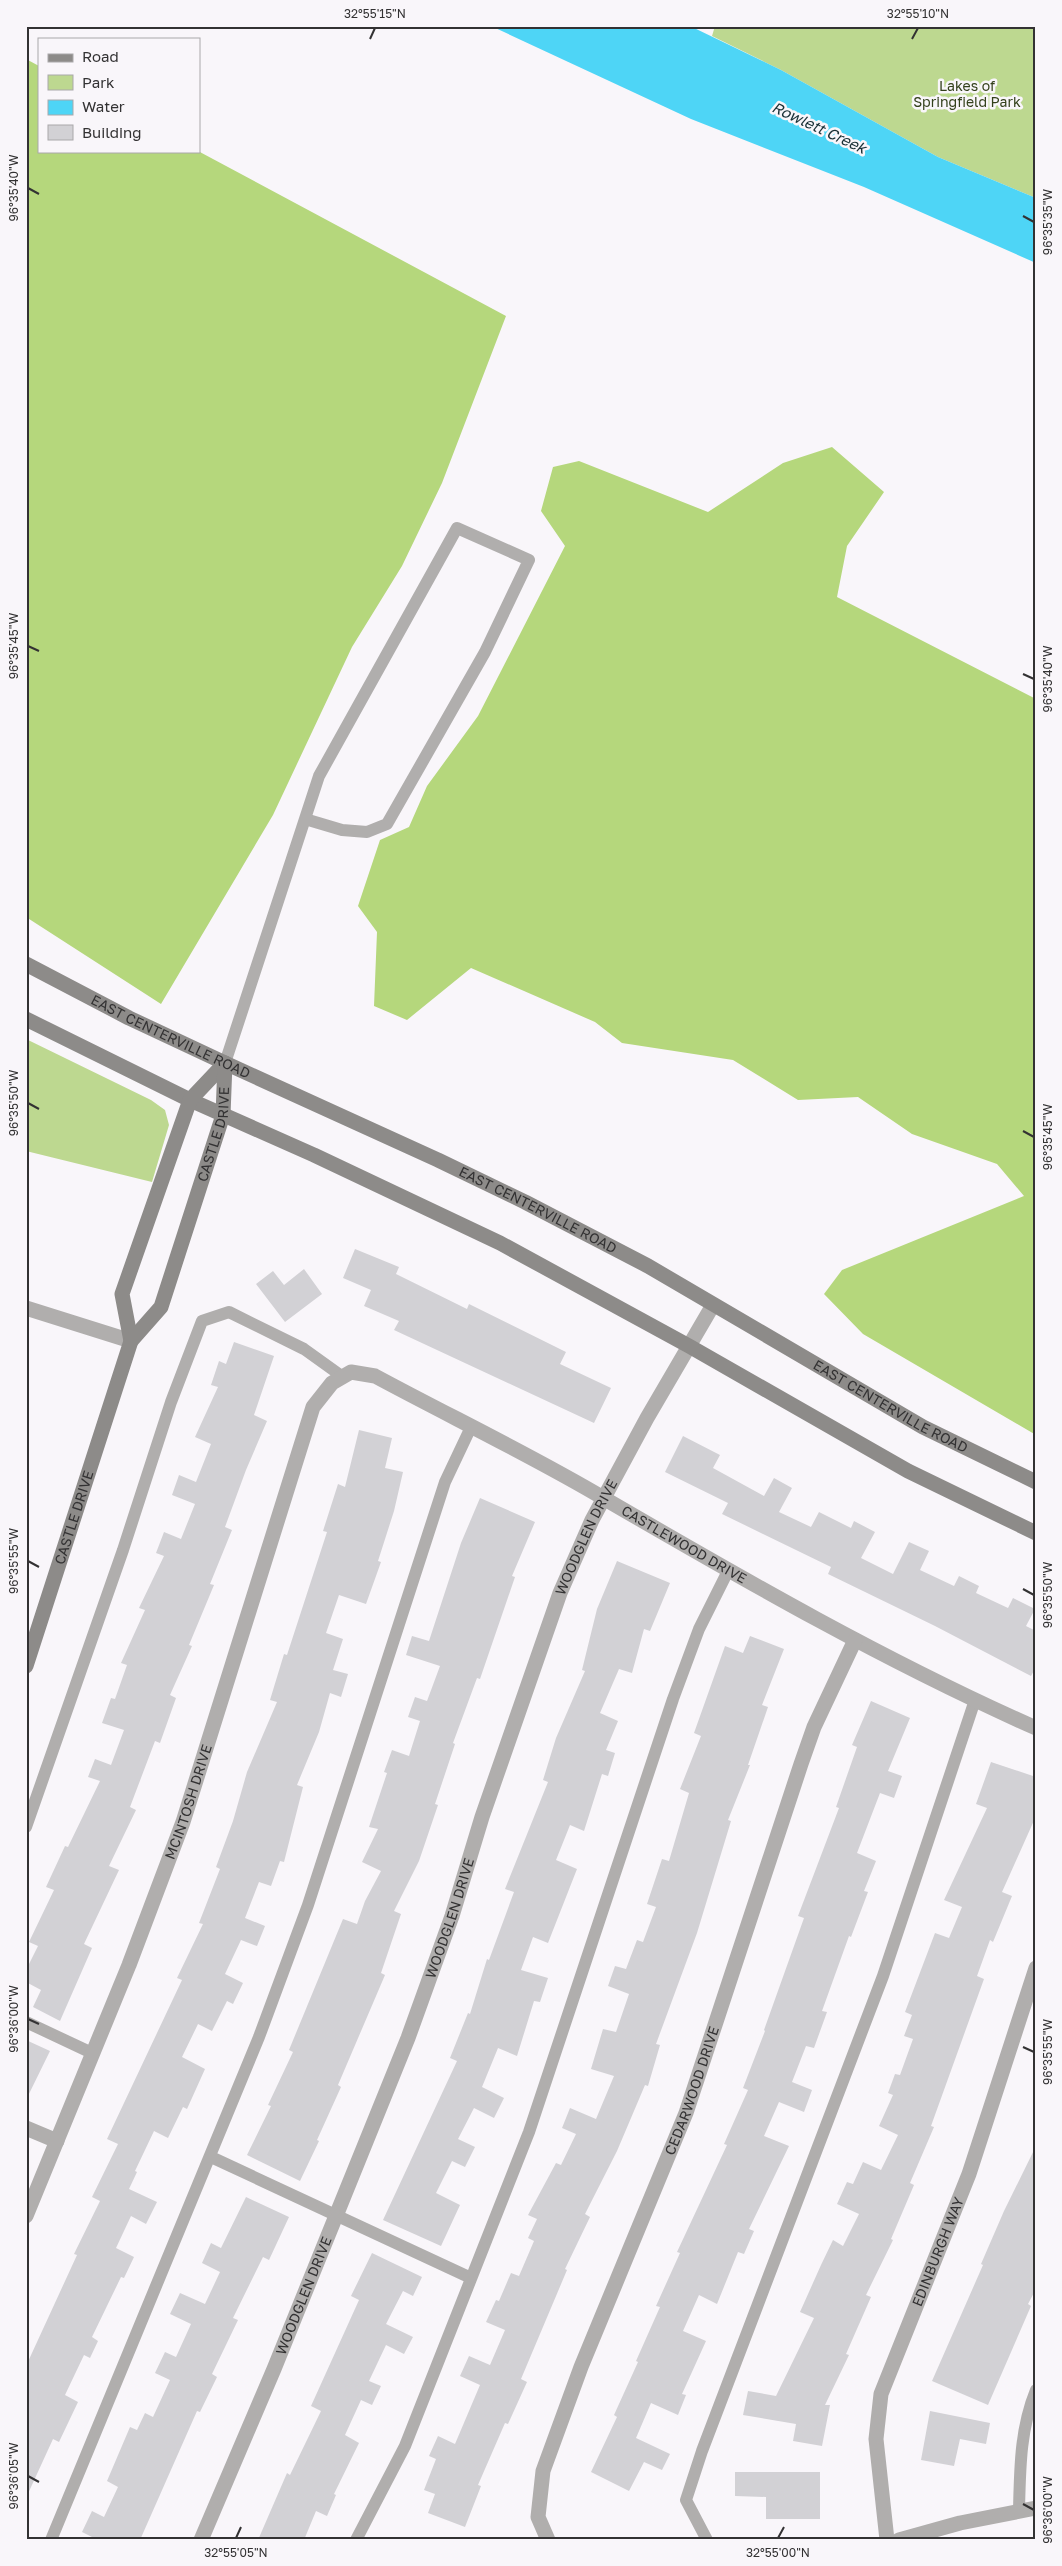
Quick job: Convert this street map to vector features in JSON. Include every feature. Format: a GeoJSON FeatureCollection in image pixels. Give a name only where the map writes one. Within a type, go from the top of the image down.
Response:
{"type":"FeatureCollection","features":[{"type":"Feature","properties":{"kind":"main road","name":"EAST CENTERVILLE ROAD"},"geometry":{"type":"LineString","coordinates":[[26,964],[130,1018],[224,1063],[438,1160],[525,1202],[648,1266],[923,1427],[1036,1482]]}},
{"type":"Feature","properties":{"kind":"main road"},"geometry":{"type":"LineString","coordinates":[[26,1019],[190,1100],[500,1243],[689,1346],[908,1471],[1036,1534]]}},
{"type":"Feature","properties":{"kind":"main road","name":"CASTLE DRIVE"},"geometry":{"type":"LineString","coordinates":[[131,1341],[122,1294],[190,1100],[224,1063]]}},
{"type":"Feature","properties":{"kind":"main road","name":"CASTLE DRIVE"},"geometry":{"type":"LineString","coordinates":[[26,1666],[131,1341],[161,1308],[223,1114],[224,1063]]}},
{"type":"Feature","properties":{"kind":"street","name":"WOODGLEN DRIVE"},"geometry":{"type":"LineString","coordinates":[[201,2540],[274,2369],[408,2038],[452,1916],[482,1817],[560,1593],[579,1548],[605,1498],[713,1305]]}},
{"type":"Feature","properties":{"kind":"street"},"geometry":{"type":"LineString","coordinates":[[26,1308],[131,1341]]}},
{"type":"Feature","properties":{"kind":"street","name":"CASTLEWOOD DRIVE"},"geometry":{"type":"LineString","coordinates":[[337,1380],[351,1372],[375,1376],[605,1498],[728,1571],[854,1640],[1036,1728]]}},
{"type":"Feature","properties":{"kind":"street","name":"MCINTOSH DRIVE"},"geometry":{"type":"LineString","coordinates":[[26,2216],[183,1822],[313,1407],[337,1380]]}},
{"type":"Feature","properties":{"kind":"street","name":"CEDARWOOD DRIVE"},"geometry":{"type":"LineString","coordinates":[[548,2540],[538,2517],[543,2471],[581,2367],[686,2113],[800,1764],[814,1727],[854,1640]]}},
{"type":"Feature","properties":{"kind":"street","name":"EDINBURGH WAY"},"geometry":{"type":"LineString","coordinates":[[887,2540],[876,2439],[881,2394],[969,2174],[1036,1968]]}},
{"type":"Feature","properties":{"kind":"street"},"geometry":{"type":"LineString","coordinates":[[26,2128],[57,2141]]}},
{"type":"Feature","properties":{"kind":"street"},"geometry":{"type":"LineString","coordinates":[[899,2540],[960,2523],[1036,2508]]}},
{"type":"Feature","properties":{"kind":"lane"},"geometry":{"type":"LineString","coordinates":[[224,1063],[319,776],[457,528],[528,560],[485,652],[387,824],[367,832],[342,830],[305,819]]}},
{"type":"Feature","properties":{"kind":"lane"},"geometry":{"type":"LineString","coordinates":[[26,1827],[123,1550],[171,1402],[202,1321],[229,1312],[304,1349],[337,1380]]}},
{"type":"Feature","properties":{"kind":"lane"},"geometry":{"type":"LineString","coordinates":[[51,2540],[211,2157],[308,1906],[445,1482],[471,1427]]}},
{"type":"Feature","properties":{"kind":"lane"},"geometry":{"type":"LineString","coordinates":[[356,2540],[405,2446],[529,2132],[680,1681],[699,1629],[728,1571]]}},
{"type":"Feature","properties":{"kind":"lane"},"geometry":{"type":"LineString","coordinates":[[706,2540],[686,2500],[702,2451],[883,1976],[975,1700]]}},
{"type":"Feature","properties":{"kind":"lane"},"geometry":{"type":"LineString","coordinates":[[26,2022],[92,2053]]}},
{"type":"Feature","properties":{"kind":"lane"},"geometry":{"type":"LineString","coordinates":[[211,2157],[335,2217],[472,2278]]}},
{"type":"Feature","properties":{"kind":"lane"},"geometry":{"type":"LineString","coordinates":[[1019,2511],[1022,2438],[1028,2410],[1036,2390]]}},
{"type":"Feature","properties":{"kind":"green space","name":"Lakes of Springfield Park"},"geometry":{"type":"Polygon","coordinates":[[[715,26],[1036,26],[1036,198],[938,157],[781,70],[712,36],[715,26]]]}},
{"type":"Feature","properties":{"kind":"green space"},"geometry":{"type":"Polygon","coordinates":[[[26,59],[38,65],[38,152],[200,152],[506,316],[442,483],[402,566],[352,647],[273,815],[161,1004],[26,917],[26,59]]]}},
{"type":"Feature","properties":{"kind":"green space"},"geometry":{"type":"Polygon","coordinates":[[[832,447],[884,492],[847,546],[837,597],[1036,699],[1036,1435],[863,1334],[824,1294],[842,1270],[1024,1196],[997,1164],[912,1134],[858,1097],[798,1100],[733,1060],[622,1043],[595,1022],[471,968],[407,1020],[374,1006],[377,932],[358,906],[380,840],[409,827],[427,786],[478,716],[565,546],[541,511],[553,467],[579,461],[708,512],[783,463],[832,447]]]}},
{"type":"Feature","properties":{"kind":"green space"},"geometry":{"type":"Polygon","coordinates":[[[26,1039],[151,1100],[165,1110],[169,1125],[152,1182],[26,1151],[26,1039]]]}},
{"type":"Feature","properties":{"kind":"water","name":"Rowlett Creek"},"geometry":{"type":"Polygon","coordinates":[[[491,26],[690,26],[781,70],[938,157],[1036,198],[1036,263],[864,187],[691,119],[491,26]]]}},
{"type":"Feature","properties":{"kind":"building"},"geometry":{"type":"Polygon","coordinates":[[[355,1249],[399,1267],[396,1274],[467,1309],[469,1304],[566,1352],[560,1364],[611,1388],[594,1423],[394,1330],[399,1321],[364,1306],[371,1290],[343,1278],[355,1249]]]}},
{"type":"Feature","properties":{"kind":"building"},"geometry":{"type":"Polygon","coordinates":[[[304,1269],[322,1294],[285,1322],[256,1284],[273,1271],[284,1285],[304,1269]]]}},
{"type":"Feature","properties":{"kind":"building"},"geometry":{"type":"Polygon","coordinates":[[[234,1342],[274,1356],[254,1415],[267,1421],[225,1527],[232,1530],[210,1584],[214,1585],[189,1645],[192,1646],[170,1695],[176,1698],[160,1743],[155,1741],[130,1807],[136,1810],[109,1866],[119,1870],[84,1944],[92,1948],[60,2021],[33,2007],[41,1990],[26,1982],[26,1970],[38,1946],[29,1942],[54,1890],[46,1887],[65,1846],[68,1847],[100,1781],[88,1777],[95,1759],[111,1765],[124,1730],[102,1723],[111,1698],[115,1699],[127,1665],[121,1663],[145,1610],[139,1608],[164,1556],[156,1553],[164,1532],[181,1539],[195,1504],[172,1495],[179,1475],[196,1482],[211,1444],[195,1437],[218,1387],[211,1385],[219,1361],[226,1364],[234,1342]]]}},
{"type":"Feature","properties":{"kind":"building"},"geometry":{"type":"Polygon","coordinates":[[[359,1430],[392,1438],[385,1468],[403,1472],[394,1511],[378,1561],[381,1562],[366,1604],[339,1595],[326,1633],[343,1639],[333,1670],[348,1674],[341,1697],[330,1693],[319,1732],[297,1785],[303,1787],[284,1862],[280,1861],[271,1886],[259,1882],[245,1918],[265,1926],[257,1946],[241,1940],[225,1974],[243,1983],[233,2004],[227,2001],[212,2031],[198,2024],[182,2057],[205,2069],[187,2109],[183,2107],[168,2138],[154,2131],[135,2171],[137,2172],[129,2189],[157,2202],[146,2224],[131,2216],[116,2248],[134,2257],[124,2278],[121,2277],[92,2337],[98,2341],[90,2358],[84,2355],[65,2395],[78,2402],[59,2442],[53,2439],[26,2498],[26,2366],[77,2255],[74,2254],[100,2201],[92,2197],[118,2144],[107,2139],[182,1980],[177,1978],[203,1924],[199,1923],[220,1869],[216,1867],[233,1821],[247,1772],[277,1702],[270,1700],[284,1654],[287,1655],[327,1532],[323,1531],[338,1484],[345,1487],[359,1430]]]}},
{"type":"Feature","properties":{"kind":"building"},"geometry":{"type":"Polygon","coordinates":[[[683,1436],[720,1455],[713,1468],[764,1496],[774,1478],[792,1488],[779,1512],[811,1527],[819,1512],[851,1528],[854,1521],[875,1532],[861,1558],[893,1574],[909,1542],[929,1551],[920,1570],[954,1586],[959,1576],[979,1586],[976,1593],[1008,1608],[1013,1598],[1035,1609],[1026,1626],[1036,1631],[1036,1667],[1031,1676],[935,1626],[828,1574],[831,1567],[722,1514],[728,1503],[665,1472],[683,1436]]]}},
{"type":"Feature","properties":{"kind":"building"},"geometry":{"type":"Polygon","coordinates":[[[480,1498],[535,1522],[512,1576],[515,1577],[480,1679],[477,1678],[453,1743],[455,1744],[435,1804],[438,1805],[419,1861],[394,1911],[401,1914],[381,1973],[385,1975],[338,2085],[341,2087],[317,2140],[319,2141],[300,2181],[247,2155],[271,2106],[268,2105],[293,2052],[289,2050],[343,1919],[357,1924],[365,1901],[381,1871],[362,1862],[378,1829],[369,1827],[387,1773],[384,1772],[392,1750],[409,1756],[420,1721],[408,1717],[415,1697],[427,1701],[440,1666],[406,1655],[412,1636],[429,1641],[461,1543],[480,1498]]]}},
{"type":"Feature","properties":{"kind":"building"},"geometry":{"type":"Polygon","coordinates":[[[617,1561],[670,1583],[650,1631],[644,1629],[632,1673],[619,1669],[600,1713],[618,1721],[606,1750],[615,1753],[608,1776],[602,1774],[584,1831],[570,1825],[556,1860],[577,1869],[548,1943],[533,1937],[521,1970],[548,1978],[540,2002],[534,2001],[517,2056],[498,2048],[482,2087],[504,2098],[494,2118],[474,2108],[458,2139],[475,2147],[465,2167],[452,2161],[436,2193],[460,2205],[441,2246],[383,2220],[457,2061],[450,2058],[468,2013],[470,2014],[487,1959],[489,1960],[514,1892],[505,1889],[548,1782],[543,1780],[556,1738],[585,1671],[582,1670],[597,1609],[617,1561]]]}},
{"type":"Feature","properties":{"kind":"building"},"geometry":{"type":"Polygon","coordinates":[[[750,1636],[784,1649],[762,1705],[768,1707],[748,1765],[750,1765],[728,1820],[731,1821],[697,1933],[656,2044],[660,2045],[648,2086],[645,2085],[617,2151],[585,2214],[590,2217],[565,2269],[567,2270],[521,2379],[527,2382],[508,2424],[505,2423],[478,2485],[481,2486],[465,2527],[428,2513],[435,2494],[424,2490],[436,2459],[429,2456],[438,2436],[455,2444],[480,2385],[460,2376],[469,2356],[490,2365],[505,2330],[486,2322],[496,2300],[499,2301],[511,2273],[519,2276],[534,2241],[528,2238],[537,2219],[528,2215],[556,2163],[561,2165],[576,2134],[562,2128],[570,2108],[596,2119],[614,2076],[591,2069],[603,2029],[616,2032],[629,1994],[608,1986],[615,1966],[626,1969],[637,1940],[643,1942],[656,1907],[647,1904],[662,1859],[669,1861],[689,1793],[680,1789],[701,1736],[694,1733],[725,1646],[743,1653],[750,1636]]]}},
{"type":"Feature","properties":{"kind":"building"},"geometry":{"type":"Polygon","coordinates":[[[871,1701],[910,1718],[888,1771],[902,1776],[894,1798],[880,1793],[857,1853],[876,1861],[864,1891],[868,1892],[851,1937],[849,1936],[822,2011],[827,2012],[814,2048],[806,2046],[792,2082],[812,2090],[804,2112],[779,2102],[764,2136],[789,2146],[749,2229],[754,2231],[744,2254],[738,2252],[717,2304],[699,2295],[683,2331],[706,2341],[682,2394],[686,2395],[678,2415],[651,2403],[636,2438],[670,2454],[662,2470],[644,2462],[629,2491],[591,2472],[617,2417],[614,2415],[660,2307],[656,2306],[680,2253],[677,2252],[727,2145],[724,2144],[748,2090],[743,2088],[804,1918],[798,1916],[839,1808],[836,1807],[857,1747],[852,1745],[871,1701]]]}},
{"type":"Feature","properties":{"kind":"building"},"geometry":{"type":"Polygon","coordinates":[[[991,1762],[1036,1777],[1036,1816],[1002,1892],[1012,1896],[993,1942],[990,1940],[977,1976],[984,1979],[931,2126],[934,2127],[910,2183],[914,2185],[891,2239],[893,2240],[866,2295],[871,2297],[846,2354],[849,2355],[825,2405],[830,2405],[822,2446],[793,2441],[796,2424],[743,2415],[748,2391],[776,2396],[814,2318],[800,2312],[821,2265],[833,2240],[843,2246],[859,2214],[837,2204],[847,2182],[853,2184],[863,2162],[881,2170],[898,2135],[879,2126],[893,2095],[888,2093],[895,2074],[900,2075],[913,2039],[904,2036],[912,2015],[905,2012],[935,1933],[949,1938],[962,1907],[944,1900],[987,1808],[976,1804],[991,1762]]]}},
{"type":"Feature","properties":{"kind":"building"},"geometry":{"type":"Polygon","coordinates":[[[26,2040],[50,2051],[26,2100],[26,2040]]]}},
{"type":"Feature","properties":{"kind":"building"},"geometry":{"type":"Polygon","coordinates":[[[1036,2146],[1036,2289],[1028,2304],[1031,2306],[988,2405],[932,2381],[983,2265],[981,2264],[1004,2211],[1036,2146]]]}},
{"type":"Feature","properties":{"kind":"building"},"geometry":{"type":"Polygon","coordinates":[[[246,2197],[289,2217],[269,2260],[263,2257],[233,2318],[238,2320],[212,2374],[217,2377],[200,2412],[197,2411],[140,2540],[98,2540],[82,2532],[92,2511],[104,2517],[118,2487],[107,2481],[130,2427],[137,2430],[145,2413],[153,2417],[170,2380],[155,2373],[165,2352],[176,2357],[191,2324],[170,2314],[180,2293],[205,2304],[220,2272],[202,2263],[211,2243],[221,2248],[246,2197]]]}},
{"type":"Feature","properties":{"kind":"building"},"geometry":{"type":"Polygon","coordinates":[[[372,2253],[422,2277],[413,2296],[403,2291],[386,2324],[413,2337],[404,2354],[386,2345],[369,2381],[381,2386],[372,2405],[361,2400],[345,2435],[359,2443],[334,2494],[336,2495],[327,2516],[316,2511],[304,2540],[258,2540],[287,2473],[290,2475],[321,2411],[311,2406],[359,2300],[351,2296],[372,2253]]]}},
{"type":"Feature","properties":{"kind":"building"},"geometry":{"type":"Polygon","coordinates":[[[930,2411],[990,2423],[986,2444],[960,2439],[954,2466],[921,2460],[930,2411]]]}},
{"type":"Feature","properties":{"kind":"building"},"geometry":{"type":"Polygon","coordinates":[[[735,2472],[820,2472],[820,2519],[766,2519],[766,2497],[735,2496],[735,2472]]]}}]}
